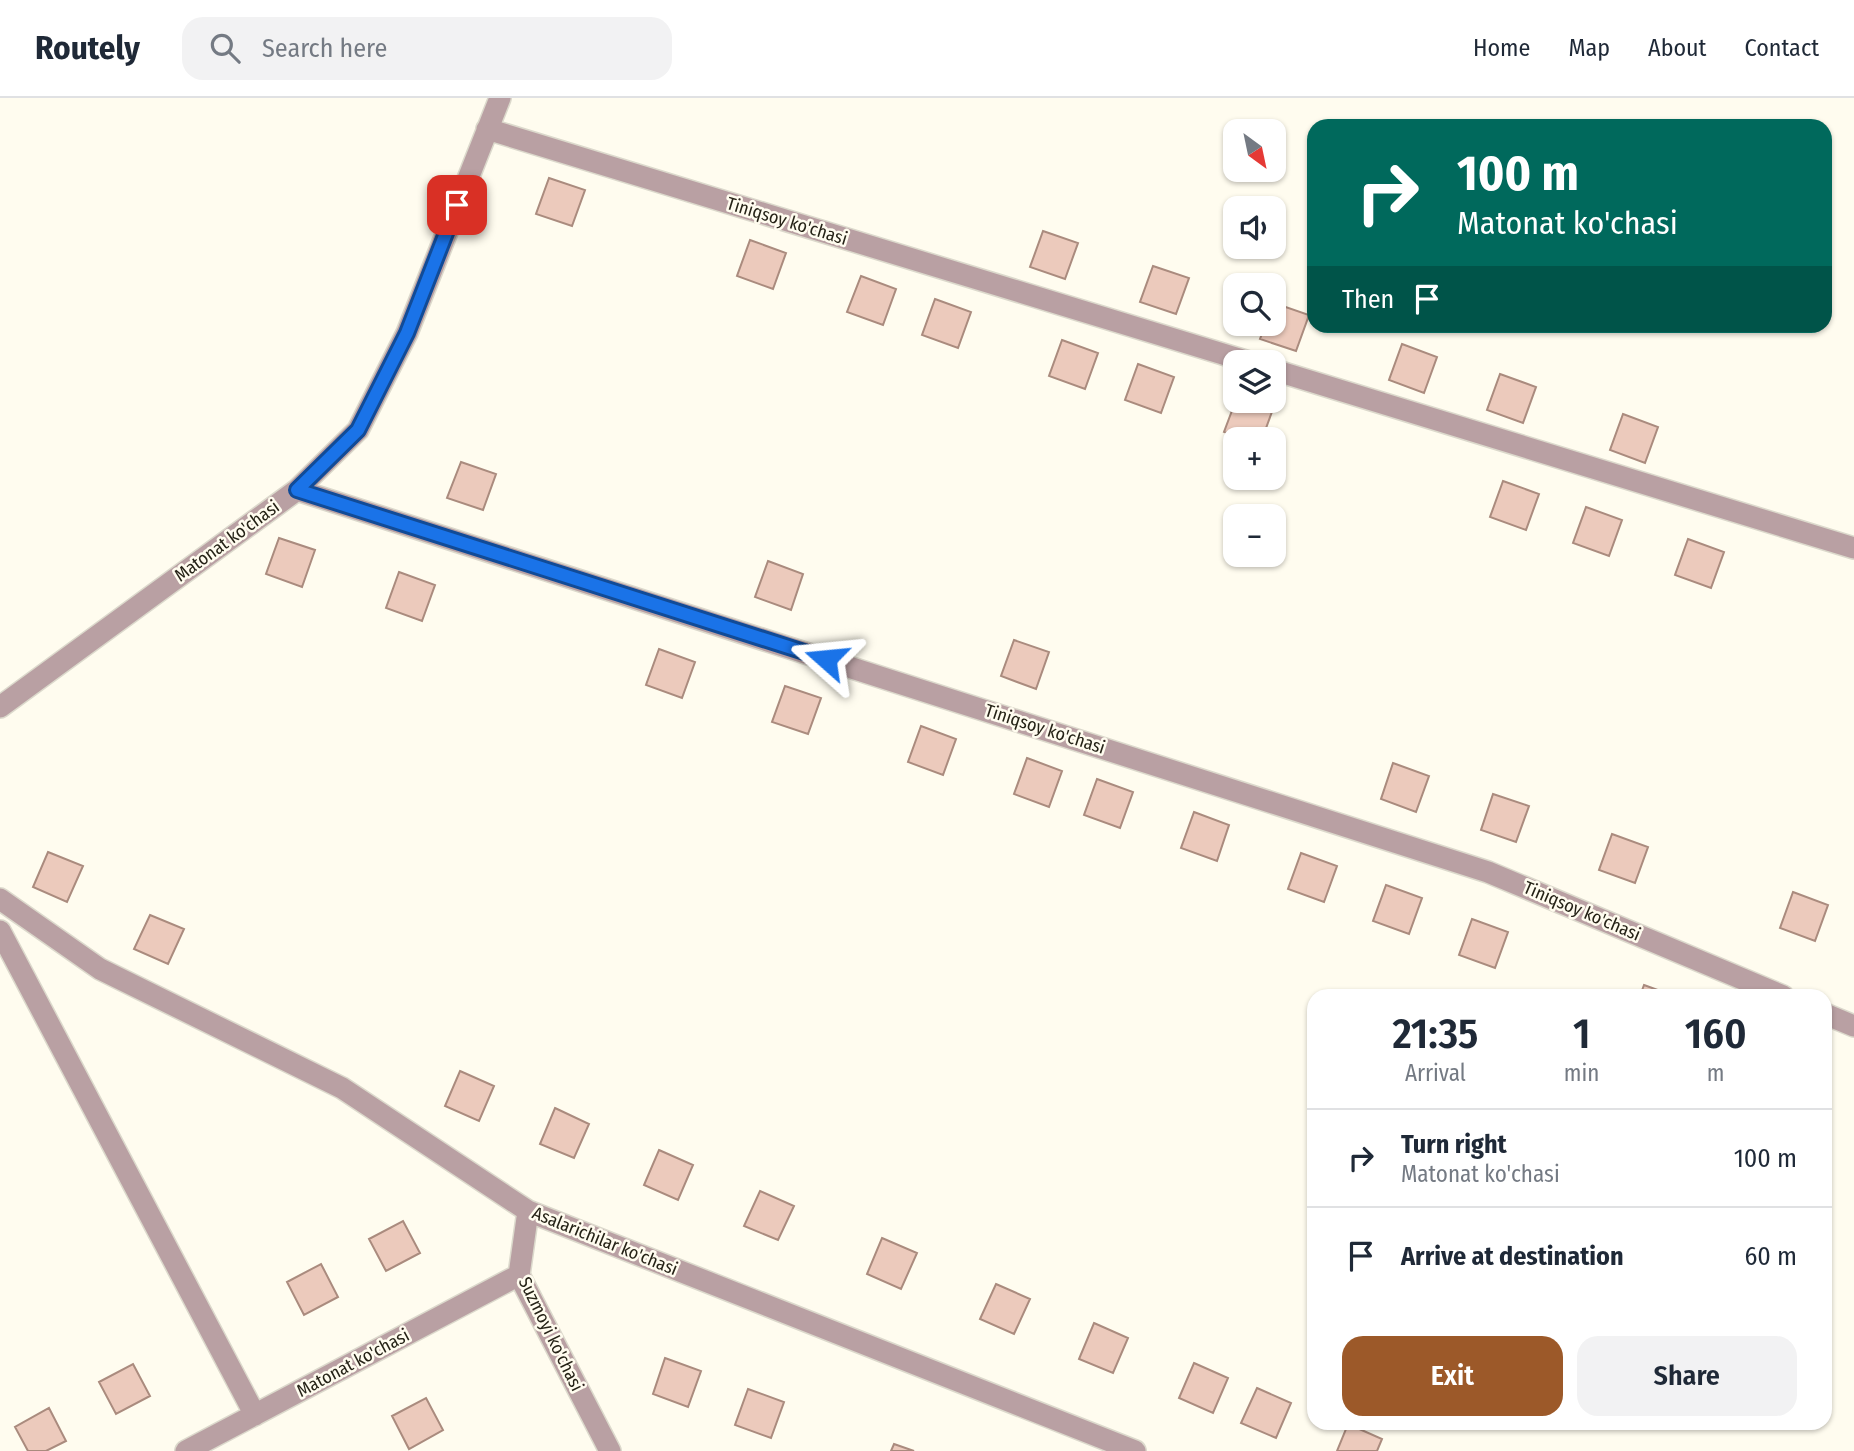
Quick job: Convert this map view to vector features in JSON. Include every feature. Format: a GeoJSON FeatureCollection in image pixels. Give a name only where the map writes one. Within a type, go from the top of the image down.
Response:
{"type":"FeatureCollection","features":[{"type":"Feature","properties":{"kind":"street","name":"Matonat ko'chasi"},"geometry":{"type":"LineString","coordinates":[[0,707],[297,490],[358,430],[407,333],[500,98]]}},
{"type":"Feature","properties":{"kind":"street","name":"Tiniqsoy ko'chasi"},"geometry":{"type":"LineString","coordinates":[[487,129],[1223,354]]}},
{"type":"Feature","properties":{"kind":"street"},"geometry":{"type":"LineString","coordinates":[[1286,374],[1854,548]]}},
{"type":"Feature","properties":{"kind":"street","name":"Tiniqsoy ko'chasi"},"geometry":{"type":"LineString","coordinates":[[297,490],[1488,872],[1766,989]]}},
{"type":"Feature","properties":{"kind":"street","name":"Asalarichilar ko'chasi"},"geometry":{"type":"LineString","coordinates":[[0,900],[100,969],[342,1088],[528,1211],[1135,1451]]}},
{"type":"Feature","properties":{"kind":"street"},"geometry":{"type":"LineString","coordinates":[[0,931],[255,1415]]}},
{"type":"Feature","properties":{"kind":"street"},"geometry":{"type":"LineString","coordinates":[[1832,1017],[1854,1026]]}},
{"type":"Feature","properties":{"kind":"street","name":"Suzmoyi ko'chasi"},"geometry":{"type":"LineString","coordinates":[[528,1211],[519,1275],[610,1451]]}},
{"type":"Feature","properties":{"kind":"street","name":"Matonat ko'chasi"},"geometry":{"type":"LineString","coordinates":[[186,1451],[519,1275]]}},
{"type":"Feature","properties":{"kind":"building"},"geometry":{"type":"Polygon","coordinates":[[[549,178],[585,190],[572,226],[536,214],[549,178]]]}},
{"type":"Feature","properties":{"kind":"building"},"geometry":{"type":"Polygon","coordinates":[[[1043,231],[1078,243],[1065,279],[1030,267],[1043,231]]]}},
{"type":"Feature","properties":{"kind":"building"},"geometry":{"type":"Polygon","coordinates":[[[750,240],[786,253],[773,289],[737,276],[750,240]]]}},
{"type":"Feature","properties":{"kind":"building"},"geometry":{"type":"Polygon","coordinates":[[[1153,266],[1189,278],[1176,314],[1140,302],[1153,266]]]}},
{"type":"Feature","properties":{"kind":"building"},"geometry":{"type":"Polygon","coordinates":[[[861,276],[896,289],[883,325],[847,312],[861,276]]]}},
{"type":"Feature","properties":{"kind":"building"},"geometry":{"type":"Polygon","coordinates":[[[935,299],[971,312],[958,348],[922,335],[935,299]]]}},
{"type":"Feature","properties":{"kind":"building"},"geometry":{"type":"Polygon","coordinates":[[[1286,307],[1307,314],[1296,351],[1260,339],[1261,336],[1286,336],[1286,307]]]}},
{"type":"Feature","properties":{"kind":"building"},"geometry":{"type":"Polygon","coordinates":[[[1062,340],[1098,353],[1085,389],[1049,376],[1062,340]]]}},
{"type":"Feature","properties":{"kind":"building"},"geometry":{"type":"Polygon","coordinates":[[[1402,344],[1437,357],[1424,393],[1389,380],[1402,344]]]}},
{"type":"Feature","properties":{"kind":"building"},"geometry":{"type":"Polygon","coordinates":[[[1138,364],[1174,377],[1161,413],[1125,400],[1138,364]]]}},
{"type":"Feature","properties":{"kind":"building"},"geometry":{"type":"Polygon","coordinates":[[[1500,374],[1536,387],[1523,423],[1487,410],[1500,374]]]}},
{"type":"Feature","properties":{"kind":"building"},"geometry":{"type":"Polygon","coordinates":[[[1231,413],[1272,413],[1266,427],[1226,427],[1231,413]]]}},
{"type":"Feature","properties":{"kind":"building"},"geometry":{"type":"Polygon","coordinates":[[[1623,414],[1658,427],[1645,463],[1610,450],[1623,414]]]}},
{"type":"Feature","properties":{"kind":"building"},"geometry":{"type":"Polygon","coordinates":[[[461,462],[496,474],[483,510],[447,498],[461,462]]]}},
{"type":"Feature","properties":{"kind":"building"},"geometry":{"type":"Polygon","coordinates":[[[1503,481],[1539,494],[1526,530],[1490,517],[1503,481]]]}},
{"type":"Feature","properties":{"kind":"building"},"geometry":{"type":"Polygon","coordinates":[[[1586,507],[1622,520],[1609,556],[1573,543],[1586,507]]]}},
{"type":"Feature","properties":{"kind":"building"},"geometry":{"type":"Polygon","coordinates":[[[279,538],[315,550],[302,587],[266,574],[279,538]]]}},
{"type":"Feature","properties":{"kind":"building"},"geometry":{"type":"Polygon","coordinates":[[[1688,539],[1724,552],[1711,588],[1675,575],[1688,539]]]}},
{"type":"Feature","properties":{"kind":"building"},"geometry":{"type":"Polygon","coordinates":[[[768,561],[803,574],[791,610],[755,597],[768,561]]]}},
{"type":"Feature","properties":{"kind":"building"},"geometry":{"type":"Polygon","coordinates":[[[399,572],[435,585],[422,621],[386,608],[399,572]]]}},
{"type":"Feature","properties":{"kind":"building"},"geometry":{"type":"Polygon","coordinates":[[[1014,640],[1049,652],[1036,689],[1001,676],[1014,640]]]}},
{"type":"Feature","properties":{"kind":"building"},"geometry":{"type":"Polygon","coordinates":[[[659,649],[695,662],[682,698],[646,685],[659,649]]]}},
{"type":"Feature","properties":{"kind":"building"},"geometry":{"type":"Polygon","coordinates":[[[785,686],[821,698],[808,734],[772,722],[785,686]]]}},
{"type":"Feature","properties":{"kind":"building"},"geometry":{"type":"Polygon","coordinates":[[[921,726],[956,739],[943,775],[908,762],[921,726]]]}},
{"type":"Feature","properties":{"kind":"building"},"geometry":{"type":"Polygon","coordinates":[[[1027,758],[1062,771],[1049,807],[1014,794],[1027,758]]]}},
{"type":"Feature","properties":{"kind":"building"},"geometry":{"type":"Polygon","coordinates":[[[1393,763],[1429,776],[1416,812],[1381,799],[1393,763]]]}},
{"type":"Feature","properties":{"kind":"building"},"geometry":{"type":"Polygon","coordinates":[[[1097,779],[1133,792],[1120,828],[1084,815],[1097,779]]]}},
{"type":"Feature","properties":{"kind":"building"},"geometry":{"type":"Polygon","coordinates":[[[1493,794],[1529,806],[1516,842],[1481,830],[1493,794]]]}},
{"type":"Feature","properties":{"kind":"building"},"geometry":{"type":"Polygon","coordinates":[[[1194,812],[1229,825],[1217,861],[1181,848],[1194,812]]]}},
{"type":"Feature","properties":{"kind":"building"},"geometry":{"type":"Polygon","coordinates":[[[1612,834],[1648,847],[1635,883],[1599,870],[1612,834]]]}},
{"type":"Feature","properties":{"kind":"building"},"geometry":{"type":"Polygon","coordinates":[[[48,852],[83,866],[67,902],[33,887],[48,852]]]}},
{"type":"Feature","properties":{"kind":"building"},"geometry":{"type":"Polygon","coordinates":[[[1301,853],[1337,866],[1324,902],[1288,889],[1301,853]]]}},
{"type":"Feature","properties":{"kind":"building"},"geometry":{"type":"Polygon","coordinates":[[[1386,885],[1422,898],[1409,934],[1373,921],[1386,885]]]}},
{"type":"Feature","properties":{"kind":"building"},"geometry":{"type":"Polygon","coordinates":[[[1793,892],[1828,905],[1815,941],[1780,928],[1793,892]]]}},
{"type":"Feature","properties":{"kind":"building"},"geometry":{"type":"Polygon","coordinates":[[[150,915],[184,929],[168,964],[134,949],[150,915]]]}},
{"type":"Feature","properties":{"kind":"building"},"geometry":{"type":"Polygon","coordinates":[[[1472,919],[1508,932],[1495,968],[1459,955],[1472,919]]]}},
{"type":"Feature","properties":{"kind":"building"},"geometry":{"type":"Polygon","coordinates":[[[460,1071],[494,1086],[479,1121],[445,1106],[460,1071]]]}},
{"type":"Feature","properties":{"kind":"building"},"geometry":{"type":"Polygon","coordinates":[[[555,1108],[589,1124],[574,1158],[540,1144],[555,1108]]]}},
{"type":"Feature","properties":{"kind":"building"},"geometry":{"type":"Polygon","coordinates":[[[659,1150],[693,1165],[678,1200],[644,1185],[659,1150]]]}},
{"type":"Feature","properties":{"kind":"building"},"geometry":{"type":"Polygon","coordinates":[[[760,1191],[794,1206],[778,1240],[744,1226],[760,1191]]]}},
{"type":"Feature","properties":{"kind":"building"},"geometry":{"type":"Polygon","coordinates":[[[403,1221],[420,1253],[386,1271],[369,1239],[403,1221]]]}},
{"type":"Feature","properties":{"kind":"building"},"geometry":{"type":"Polygon","coordinates":[[[882,1238],[917,1253],[901,1289],[867,1274],[882,1238]]]}},
{"type":"Feature","properties":{"kind":"building"},"geometry":{"type":"Polygon","coordinates":[[[321,1264],[338,1297],[304,1315],[287,1282],[321,1264]]]}},
{"type":"Feature","properties":{"kind":"building"},"geometry":{"type":"Polygon","coordinates":[[[996,1284],[1030,1299],[1014,1334],[980,1319],[996,1284]]]}},
{"type":"Feature","properties":{"kind":"building"},"geometry":{"type":"Polygon","coordinates":[[[1094,1323],[1128,1338],[1113,1373],[1079,1359],[1094,1323]]]}},
{"type":"Feature","properties":{"kind":"building"},"geometry":{"type":"Polygon","coordinates":[[[665,1358],[701,1371],[688,1407],[653,1394],[665,1358]]]}},
{"type":"Feature","properties":{"kind":"building"},"geometry":{"type":"Polygon","coordinates":[[[1194,1363],[1228,1378],[1213,1413],[1179,1398],[1194,1363]]]}},
{"type":"Feature","properties":{"kind":"building"},"geometry":{"type":"Polygon","coordinates":[[[133,1364],[150,1396],[116,1414],[99,1382],[133,1364]]]}},
{"type":"Feature","properties":{"kind":"building"},"geometry":{"type":"Polygon","coordinates":[[[1257,1388],[1291,1403],[1276,1438],[1241,1423],[1257,1388]]]}},
{"type":"Feature","properties":{"kind":"building"},"geometry":{"type":"Polygon","coordinates":[[[748,1389],[784,1402],[771,1438],[735,1425],[748,1389]]]}},
{"type":"Feature","properties":{"kind":"building"},"geometry":{"type":"Polygon","coordinates":[[[426,1398],[443,1430],[409,1449],[392,1416],[426,1398]]]}},
{"type":"Feature","properties":{"kind":"building"},"geometry":{"type":"Polygon","coordinates":[[[49,1408],[66,1441],[46,1451],[28,1451],[15,1427],[49,1408]]]}},
{"type":"Feature","properties":{"kind":"building"},"geometry":{"type":"Polygon","coordinates":[[[1346,1430],[1362,1430],[1382,1439],[1377,1451],[1337,1451],[1346,1430]]]}},
{"type":"Feature","properties":{"kind":"building"},"geometry":{"type":"Polygon","coordinates":[[[894,1444],[914,1451],[891,1451],[894,1444]]]}},
{"type":"Feature","properties":{"kind":"route"},"geometry":{"type":"LineString","coordinates":[[457,205],[407,333],[358,430],[297,490],[826,659]]}}]}
